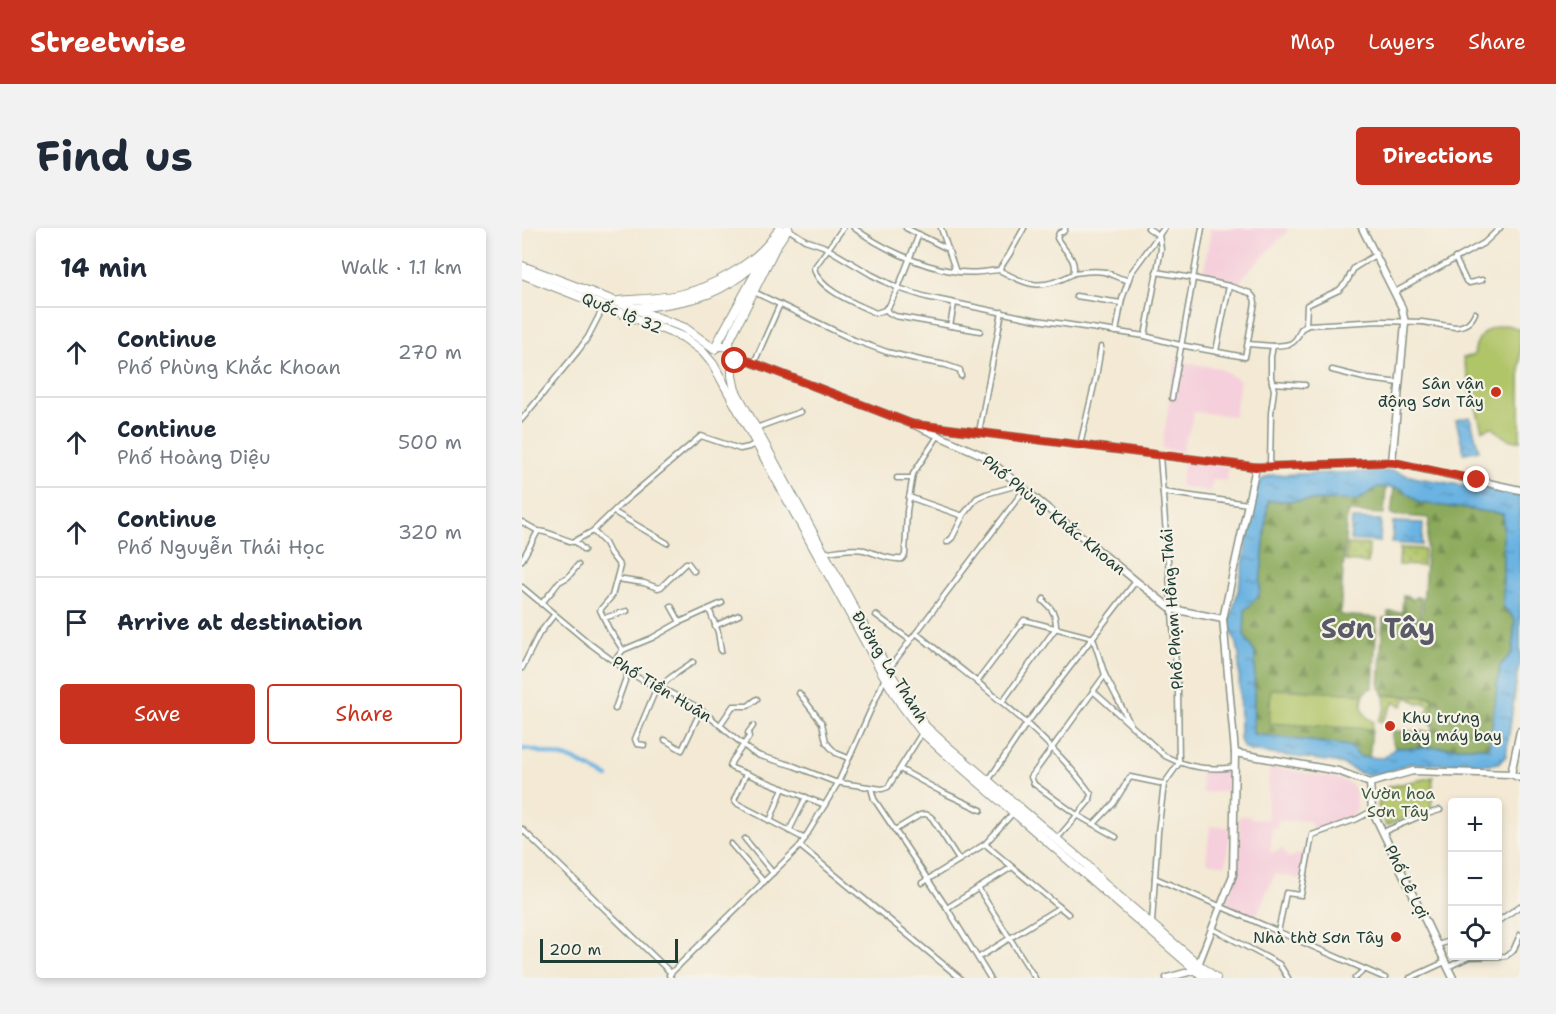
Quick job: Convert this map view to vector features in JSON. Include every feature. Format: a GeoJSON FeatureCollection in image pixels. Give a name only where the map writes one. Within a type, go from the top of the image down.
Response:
{"type":"FeatureCollection","features":[{"type":"Feature","properties":{"kind":"highway"},"geometry":{"type":"LineString","coordinates":[[784,228],[729,341],[733,356],[732,363],[720,368],[713,364],[711,357],[714,349],[764,257],[784,228]]}},
{"type":"Feature","properties":{"kind":"highway"},"geometry":{"type":"LineString","coordinates":[[611,305],[681,294],[713,283],[761,252],[784,228]]}},
{"type":"Feature","properties":{"kind":"highway"},"geometry":{"type":"LineString","coordinates":[[632,308],[701,297],[732,282],[776,246]]}},
{"type":"Feature","properties":{"kind":"highway","name":"Quốc lộ 32"},"geometry":{"type":"LineString","coordinates":[[522,266],[683,337],[702,351],[713,364]]}},
{"type":"Feature","properties":{"kind":"highway","name":"Quốc lộ 32"},"geometry":{"type":"LineString","coordinates":[[522,274],[611,305],[632,308],[685,328],[714,349]]}},
{"type":"Feature","properties":{"kind":"highway"},"geometry":{"type":"LineString","coordinates":[[714,349],[724,346],[731,350]]}},
{"type":"Feature","properties":{"kind":"highway","name":"Đường La Thành"},"geometry":{"type":"LineString","coordinates":[[732,363],[735,390],[901,704],[922,732],[1205,978]]}},
{"type":"Feature","properties":{"kind":"highway","name":"Đường La Thành"},"geometry":{"type":"LineString","coordinates":[[713,364],[887,674],[926,727],[1086,864],[1102,882],[1152,924],[1197,971],[1216,978]]}},
{"type":"Feature","properties":{"kind":"main road"},"geometry":{"type":"LineString","coordinates":[[1362,228],[1395,292],[1402,308],[1404,323],[1392,462]]}},
{"type":"Feature","properties":{"kind":"main road"},"geometry":{"type":"LineString","coordinates":[[731,350],[746,360],[934,432],[979,433],[1256,467],[1392,462],[1520,490]]}},
{"type":"Feature","properties":{"kind":"main road"},"geometry":{"type":"LineString","coordinates":[[732,363],[746,360]]}},
{"type":"Feature","properties":{"kind":"main road","name":"Phố Phùng Khắc Khoan"},"geometry":{"type":"LineString","coordinates":[[934,432],[984,456],[1172,609],[1223,619]]}},
{"type":"Feature","properties":{"kind":"main road"},"geometry":{"type":"LineString","coordinates":[[1167,978],[1197,971],[1233,875],[1235,753],[1223,619],[1256,467]]}},
{"type":"Feature","properties":{"kind":"main road"},"geometry":{"type":"LineString","coordinates":[[1511,774],[1520,731]]}},
{"type":"Feature","properties":{"kind":"main road"},"geometry":{"type":"LineString","coordinates":[[1235,753],[1338,771],[1370,783],[1413,771],[1511,774],[1520,778]]}},
{"type":"Feature","properties":{"kind":"main road","name":"Phố Lê Lợi"},"geometry":{"type":"LineString","coordinates":[[1370,783],[1372,810],[1453,978]]}},
{"type":"Feature","properties":{"kind":"street"},"geometry":{"type":"LineString","coordinates":[[784,228],[805,240],[819,244],[898,288],[926,297],[1037,320],[1145,336],[1245,357],[1255,303],[1250,293],[1229,286],[1156,272]]}},
{"type":"Feature","properties":{"kind":"street"},"geometry":{"type":"LineString","coordinates":[[843,228],[814,268],[818,279],[835,292],[876,313],[889,306],[919,234]]}},
{"type":"Feature","properties":{"kind":"street"},"geometry":{"type":"LineString","coordinates":[[854,228],[920,263],[952,271],[999,270],[1033,284],[1052,283],[1073,274],[1090,272],[1105,272],[1128,280]]}},
{"type":"Feature","properties":{"kind":"street"},"geometry":{"type":"LineString","coordinates":[[906,228],[948,249]]}},
{"type":"Feature","properties":{"kind":"street"},"geometry":{"type":"LineString","coordinates":[[941,228],[955,265],[956,269],[952,271]]}},
{"type":"Feature","properties":{"kind":"street"},"geometry":{"type":"LineString","coordinates":[[999,270],[1024,228]]}},
{"type":"Feature","properties":{"kind":"street"},"geometry":{"type":"LineString","coordinates":[[1065,228],[1057,238],[1071,257],[1073,274]]}},
{"type":"Feature","properties":{"kind":"street"},"geometry":{"type":"LineString","coordinates":[[1145,336],[1161,249],[1159,235],[1148,228]]}},
{"type":"Feature","properties":{"kind":"street"},"geometry":{"type":"LineString","coordinates":[[1116,332],[1121,303],[1131,273],[1164,228]]}},
{"type":"Feature","properties":{"kind":"street"},"geometry":{"type":"LineString","coordinates":[[1172,398],[1202,228]]}},
{"type":"Feature","properties":{"kind":"street"},"geometry":{"type":"LineString","coordinates":[[1395,292],[1489,240],[1500,228]]}},
{"type":"Feature","properties":{"kind":"street"},"geometry":{"type":"LineString","coordinates":[[1306,326],[1307,305],[1339,290],[1346,283],[1354,268],[1376,255]]}},
{"type":"Feature","properties":{"kind":"street"},"geometry":{"type":"LineString","coordinates":[[1455,258],[1466,281],[1469,283],[1482,280]]}},
{"type":"Feature","properties":{"kind":"street"},"geometry":{"type":"LineString","coordinates":[[1216,351],[1229,286]]}},
{"type":"Feature","properties":{"kind":"street"},"geometry":{"type":"LineString","coordinates":[[754,292],[854,340],[887,352],[946,364],[960,370],[961,376]]}},
{"type":"Feature","properties":{"kind":"street"},"geometry":{"type":"LineString","coordinates":[[1076,296],[1121,303]]}},
{"type":"Feature","properties":{"kind":"street"},"geometry":{"type":"LineString","coordinates":[[754,363],[780,304]]}},
{"type":"Feature","properties":{"kind":"street"},"geometry":{"type":"LineString","coordinates":[[951,326],[954,304]]}},
{"type":"Feature","properties":{"kind":"street"},"geometry":{"type":"LineString","coordinates":[[522,419],[583,344],[611,305]]}},
{"type":"Feature","properties":{"kind":"street"},"geometry":{"type":"LineString","coordinates":[[886,308],[895,316],[980,331]]}},
{"type":"Feature","properties":{"kind":"street"},"geometry":{"type":"LineString","coordinates":[[979,433],[1002,312]]}},
{"type":"Feature","properties":{"kind":"street"},"geometry":{"type":"LineString","coordinates":[[1248,344],[1274,346],[1293,343],[1298,339],[1301,329],[1306,326],[1346,322],[1422,322],[1461,327],[1469,323],[1475,313]]}},
{"type":"Feature","properties":{"kind":"street"},"geometry":{"type":"LineString","coordinates":[[1270,466],[1274,390],[1271,357],[1274,346]]}},
{"type":"Feature","properties":{"kind":"street"},"geometry":{"type":"LineString","coordinates":[[1080,445],[1101,347]]}},
{"type":"Feature","properties":{"kind":"street"},"geometry":{"type":"LineString","coordinates":[[1332,369],[1368,379],[1400,383]]}},
{"type":"Feature","properties":{"kind":"street"},"geometry":{"type":"LineString","coordinates":[[1272,383],[1305,385]]}},
{"type":"Feature","properties":{"kind":"street"},"geometry":{"type":"LineString","coordinates":[[756,428],[800,412]]}},
{"type":"Feature","properties":{"kind":"street"},"geometry":{"type":"LineString","coordinates":[[823,553],[845,549],[863,550],[895,559],[904,558],[912,478],[934,432]]}},
{"type":"Feature","properties":{"kind":"street"},"geometry":{"type":"LineString","coordinates":[[575,542],[594,531],[701,436],[740,449],[756,442]]}},
{"type":"Feature","properties":{"kind":"street","name":"Phố Phạm Hồng Thái"},"geometry":{"type":"LineString","coordinates":[[1160,455],[1178,691],[1179,763]]}},
{"type":"Feature","properties":{"kind":"street"},"geometry":{"type":"LineString","coordinates":[[897,478],[912,478]]}},
{"type":"Feature","properties":{"kind":"street"},"geometry":{"type":"LineString","coordinates":[[947,542],[952,538],[963,515],[977,498],[1022,487]]}},
{"type":"Feature","properties":{"kind":"street"},"geometry":{"type":"LineString","coordinates":[[663,977],[670,975],[800,846],[838,783],[887,674],[1022,487]]}},
{"type":"Feature","properties":{"kind":"street"},"geometry":{"type":"LineString","coordinates":[[1163,492],[1248,504]]}},
{"type":"Feature","properties":{"kind":"street"},"geometry":{"type":"LineString","coordinates":[[909,497],[963,515]]}},
{"type":"Feature","properties":{"kind":"street"},"geometry":{"type":"LineString","coordinates":[[615,512],[667,543]]}},
{"type":"Feature","properties":{"kind":"street"},"geometry":{"type":"LineString","coordinates":[[522,522],[538,531],[542,530],[575,542],[584,550]]}},
{"type":"Feature","properties":{"kind":"street"},"geometry":{"type":"LineString","coordinates":[[522,560],[538,531]]}},
{"type":"Feature","properties":{"kind":"street"},"geometry":{"type":"LineString","coordinates":[[594,531],[619,564],[612,596],[600,610],[623,650]]}},
{"type":"Feature","properties":{"kind":"street"},"geometry":{"type":"LineString","coordinates":[[617,579],[644,583],[658,588],[686,563],[694,571]]}},
{"type":"Feature","properties":{"kind":"street"},"geometry":{"type":"LineString","coordinates":[[541,604],[559,582],[568,577],[578,565]]}},
{"type":"Feature","properties":{"kind":"street"},"geometry":{"type":"LineString","coordinates":[[988,781],[1027,723],[1136,581]]}},
{"type":"Feature","properties":{"kind":"street","name":"Phố Tiền Huân"},"geometry":{"type":"LineString","coordinates":[[523,589],[628,672],[701,710],[742,745],[760,756],[794,765],[838,783],[871,788]]}},
{"type":"Feature","properties":{"kind":"street"},"geometry":{"type":"LineString","coordinates":[[1002,702],[1056,628],[1056,617],[1043,601],[1044,599]]}},
{"type":"Feature","properties":{"kind":"street"},"geometry":{"type":"LineString","coordinates":[[614,661],[623,650],[722,603]]}},
{"type":"Feature","properties":{"kind":"street"},"geometry":{"type":"LineString","coordinates":[[671,606],[680,622]]}},
{"type":"Feature","properties":{"kind":"street"},"geometry":{"type":"LineString","coordinates":[[709,609],[716,626],[721,651]]}},
{"type":"Feature","properties":{"kind":"street"},"geometry":{"type":"LineString","coordinates":[[604,618],[627,611]]}},
{"type":"Feature","properties":{"kind":"street"},"geometry":{"type":"LineString","coordinates":[[522,668],[539,634],[554,615]]}},
{"type":"Feature","properties":{"kind":"street"},"geometry":{"type":"LineString","coordinates":[[716,626],[739,615]]}},
{"type":"Feature","properties":{"kind":"street"},"geometry":{"type":"LineString","coordinates":[[876,615],[910,640]]}},
{"type":"Feature","properties":{"kind":"street"},"geometry":{"type":"LineString","coordinates":[[977,682],[1024,620],[1093,638]]}},
{"type":"Feature","properties":{"kind":"street"},"geometry":{"type":"LineString","coordinates":[[916,633],[1027,723],[1091,794],[1090,800],[1057,840]]}},
{"type":"Feature","properties":{"kind":"street"},"geometry":{"type":"LineString","coordinates":[[1093,638],[1105,675],[1131,725]]}},
{"type":"Feature","properties":{"kind":"street"},"geometry":{"type":"LineString","coordinates":[[644,745],[637,744],[635,739],[658,687],[693,662]]}},
{"type":"Feature","properties":{"kind":"street"},"geometry":{"type":"LineString","coordinates":[[615,708],[628,672]]}},
{"type":"Feature","properties":{"kind":"street"},"geometry":{"type":"LineString","coordinates":[[1105,675],[1031,777],[1032,781],[1078,815],[1116,837]]}},
{"type":"Feature","properties":{"kind":"street"},"geometry":{"type":"LineString","coordinates":[[1093,691],[1165,756],[1179,763],[1207,769],[1234,767]]}},
{"type":"Feature","properties":{"kind":"street"},"geometry":{"type":"LineString","coordinates":[[799,693],[822,723],[826,742],[836,753],[848,758]]}},
{"type":"Feature","properties":{"kind":"street"},"geometry":{"type":"LineString","coordinates":[[720,725],[733,706],[748,706],[757,699]]}},
{"type":"Feature","properties":{"kind":"street"},"geometry":{"type":"LineString","coordinates":[[665,740],[682,750],[701,710]]}},
{"type":"Feature","properties":{"kind":"street"},"geometry":{"type":"LineString","coordinates":[[753,726],[748,733],[749,737],[730,766],[825,805]]}},
{"type":"Feature","properties":{"kind":"street"},"geometry":{"type":"LineString","coordinates":[[922,732],[885,789],[871,788],[874,799],[947,908],[990,978]]}},
{"type":"Feature","properties":{"kind":"street"},"geometry":{"type":"LineString","coordinates":[[1152,924],[1158,832],[1164,784],[1179,763]]}},
{"type":"Feature","properties":{"kind":"street"},"geometry":{"type":"LineString","coordinates":[[900,769],[981,810]]}},
{"type":"Feature","properties":{"kind":"street"},"geometry":{"type":"LineString","coordinates":[[746,774],[734,800],[736,803],[805,839]]}},
{"type":"Feature","properties":{"kind":"street"},"geometry":{"type":"LineString","coordinates":[[1093,824],[1114,803],[1130,777],[1164,784]]}},
{"type":"Feature","properties":{"kind":"street"},"geometry":{"type":"LineString","coordinates":[[770,821],[783,788]]}},
{"type":"Feature","properties":{"kind":"street"},"geometry":{"type":"LineString","coordinates":[[789,831],[806,797]]}},
{"type":"Feature","properties":{"kind":"street"},"geometry":{"type":"LineString","coordinates":[[1278,932],[1286,893],[1300,895],[1312,835],[1358,819],[1372,810]]}},
{"type":"Feature","properties":{"kind":"street"},"geometry":{"type":"LineString","coordinates":[[1383,832],[1440,810]]}},
{"type":"Feature","properties":{"kind":"street"},"geometry":{"type":"LineString","coordinates":[[922,884],[985,844],[1014,812]]}},
{"type":"Feature","properties":{"kind":"street"},"geometry":{"type":"LineString","coordinates":[[895,830],[920,815],[928,815],[959,860]]}},
{"type":"Feature","properties":{"kind":"street"},"geometry":{"type":"LineString","coordinates":[[522,829],[670,975]]}},
{"type":"Feature","properties":{"kind":"street"},"geometry":{"type":"LineString","coordinates":[[745,839],[773,873]]}},
{"type":"Feature","properties":{"kind":"street"},"geometry":{"type":"LineString","coordinates":[[731,844],[764,882]]}},
{"type":"Feature","properties":{"kind":"street"},"geometry":{"type":"LineString","coordinates":[[985,844],[1068,914]]}},
{"type":"Feature","properties":{"kind":"street"},"geometry":{"type":"LineString","coordinates":[[800,846],[960,978]]}},
{"type":"Feature","properties":{"kind":"street"},"geometry":{"type":"LineString","coordinates":[[947,908],[1012,867]]}},
{"type":"Feature","properties":{"kind":"street"},"geometry":{"type":"LineString","coordinates":[[1155,878],[1385,978]]}},
{"type":"Feature","properties":{"kind":"street"},"geometry":{"type":"LineString","coordinates":[[978,888],[1035,978]]}},
{"type":"Feature","properties":{"kind":"street"},"geometry":{"type":"LineString","coordinates":[[1502,919],[1520,906]]}},
{"type":"Feature","properties":{"kind":"street"},"geometry":{"type":"LineString","coordinates":[[978,958],[1060,907]]}},
{"type":"Feature","properties":{"kind":"street"},"geometry":{"type":"LineString","coordinates":[[1213,929],[1279,964],[1288,978]]}},
{"type":"Feature","properties":{"kind":"street"},"geometry":{"type":"LineString","coordinates":[[1410,978],[1469,957],[1506,956],[1513,951],[1520,935]]}},
{"type":"Feature","properties":{"kind":"street"},"geometry":{"type":"LineString","coordinates":[[1438,945],[1448,941]]}},
{"type":"Feature","properties":{"kind":"street"},"geometry":{"type":"LineString","coordinates":[[1355,978],[1364,970]]}},
{"type":"Feature","properties":{"kind":"shaded area"},"geometry":{"type":"Polygon","coordinates":[[[1211,228],[1288,228],[1287,232],[1243,277],[1240,283],[1206,274],[1204,270],[1211,228]]]}},
{"type":"Feature","properties":{"kind":"shaded area"},"geometry":{"type":"Polygon","coordinates":[[[1175,361],[1219,368],[1240,381],[1234,416],[1194,412],[1182,452],[1162,449],[1175,361]]]}},
{"type":"Feature","properties":{"kind":"shaded area"},"geometry":{"type":"Polygon","coordinates":[[[1184,461],[1228,467],[1226,481],[1213,479],[1210,492],[1180,486],[1184,461]]]}},
{"type":"Feature","properties":{"kind":"shaded area"},"geometry":{"type":"Polygon","coordinates":[[[1227,767],[1228,791],[1202,793],[1200,768],[1227,767]]]}},
{"type":"Feature","properties":{"kind":"shaded area"},"geometry":{"type":"Polygon","coordinates":[[[1269,767],[1337,778],[1349,783],[1355,788],[1356,809],[1349,819],[1313,832],[1310,821],[1278,820],[1277,829],[1272,828],[1270,853],[1283,848],[1288,858],[1310,849],[1304,880],[1275,874],[1256,916],[1249,913],[1248,917],[1224,906],[1237,875],[1239,816],[1267,819],[1269,767]]]}},
{"type":"Feature","properties":{"kind":"shaded area"},"geometry":{"type":"Polygon","coordinates":[[[1210,826],[1230,827],[1226,865],[1206,862],[1210,826]]]}},
{"type":"Feature","properties":{"kind":"green space","name":"Sân vận động Sơn Tây"},"geometry":{"type":"Polygon","coordinates":[[[1505,325],[1520,330],[1520,441],[1505,437],[1493,427],[1482,430],[1463,358],[1474,355],[1477,343],[1487,330],[1505,325]]]}},
{"type":"Feature","properties":{"kind":"green space"},"geometry":{"type":"Polygon","coordinates":[[[1378,487],[1386,488],[1384,514],[1347,512],[1340,615],[1377,618],[1373,687],[1364,694],[1272,689],[1270,723],[1372,729],[1369,758],[1359,757],[1349,746],[1253,734],[1255,653],[1244,635],[1245,610],[1259,595],[1268,501],[1358,500],[1378,487]]]}},
{"type":"Feature","properties":{"kind":"green space"},"geometry":{"type":"Polygon","coordinates":[[[1394,488],[1402,489],[1420,503],[1503,514],[1503,606],[1515,620],[1513,652],[1500,666],[1489,747],[1395,748],[1392,731],[1432,732],[1433,697],[1384,695],[1379,688],[1383,618],[1422,620],[1429,518],[1391,515],[1394,488]]]}},
{"type":"Feature","properties":{"kind":"green space"},"geometry":{"type":"Polygon","coordinates":[[[1347,544],[1369,545],[1368,563],[1346,561],[1347,544]]]}},
{"type":"Feature","properties":{"kind":"green space"},"geometry":{"type":"Polygon","coordinates":[[[1400,548],[1424,549],[1423,566],[1399,565],[1400,548]]]}},
{"type":"Feature","properties":{"kind":"green space"},"geometry":{"type":"Polygon","coordinates":[[[1403,596],[1412,600],[1416,597],[1421,598],[1420,618],[1412,618],[1411,613],[1411,618],[1388,616],[1388,612],[1402,612],[1403,596]]]}},
{"type":"Feature","properties":{"kind":"green space"},"geometry":{"type":"Polygon","coordinates":[[[1271,689],[1364,694],[1363,710],[1366,716],[1373,721],[1372,729],[1269,723],[1271,689]]]}},
{"type":"Feature","properties":{"kind":"green space"},"geometry":{"type":"Polygon","coordinates":[[[1384,695],[1433,697],[1432,724],[1423,719],[1430,706],[1407,697],[1402,706],[1394,702],[1382,722],[1378,721],[1385,708],[1384,695]]]}},
{"type":"Feature","properties":{"kind":"green space","name":"Vườn hoa Sơn Tây"},"geometry":{"type":"Polygon","coordinates":[[[1433,777],[1431,812],[1405,818],[1386,826],[1378,806],[1381,796],[1388,787],[1433,777]]]}},
{"type":"Feature","properties":{"kind":"water"},"geometry":{"type":"Polygon","coordinates":[[[1470,417],[1479,450],[1464,453],[1456,420],[1470,417]]]}},
{"type":"Feature","properties":{"kind":"water"},"geometry":{"type":"Polygon","coordinates":[[[1393,471],[1417,478],[1510,493],[1520,498],[1520,664],[1506,756],[1499,763],[1408,764],[1380,775],[1372,775],[1360,773],[1336,762],[1250,751],[1243,747],[1240,739],[1239,655],[1231,632],[1230,620],[1239,587],[1256,488],[1261,480],[1271,475],[1393,471]],[[1378,487],[1358,500],[1268,501],[1259,595],[1245,610],[1244,635],[1255,653],[1253,734],[1349,746],[1360,757],[1384,758],[1395,748],[1489,747],[1500,666],[1513,652],[1515,620],[1503,606],[1503,514],[1420,503],[1402,489],[1378,487]]]}},
{"type":"Feature","properties":{"kind":"water"},"geometry":{"type":"Polygon","coordinates":[[[1352,519],[1381,520],[1380,542],[1350,540],[1352,519]]]}},
{"type":"Feature","properties":{"kind":"water"},"geometry":{"type":"Polygon","coordinates":[[[1393,522],[1423,523],[1422,545],[1392,543],[1393,522]]]}},
{"type":"Feature","properties":{"kind":"waterway"},"geometry":{"type":"LineString","coordinates":[[522,749],[572,759],[608,777]]}},
{"type":"Feature","properties":{"kind":"place","name":"Sân vận động Sơn Tây"},"geometry":{"type":"Point","coordinates":[1496,392]}},
{"type":"Feature","properties":{"kind":"place","name":"Khu trưng bày máy bay"},"geometry":{"type":"Point","coordinates":[1390,726]}},
{"type":"Feature","properties":{"kind":"place","name":"Nhà thờ Sơn Tây"},"geometry":{"type":"Point","coordinates":[1396,937]}},
{"type":"Feature","properties":{"kind":"district","name":"Sơn Tây"},"geometry":{"type":"Point","coordinates":[1378,628]}},
{"type":"Feature","properties":{"kind":"route"},"geometry":{"type":"LineString","coordinates":[[735,361],[746,360],[912,424],[1256,467],[1392,462],[1477,480]]}}]}
